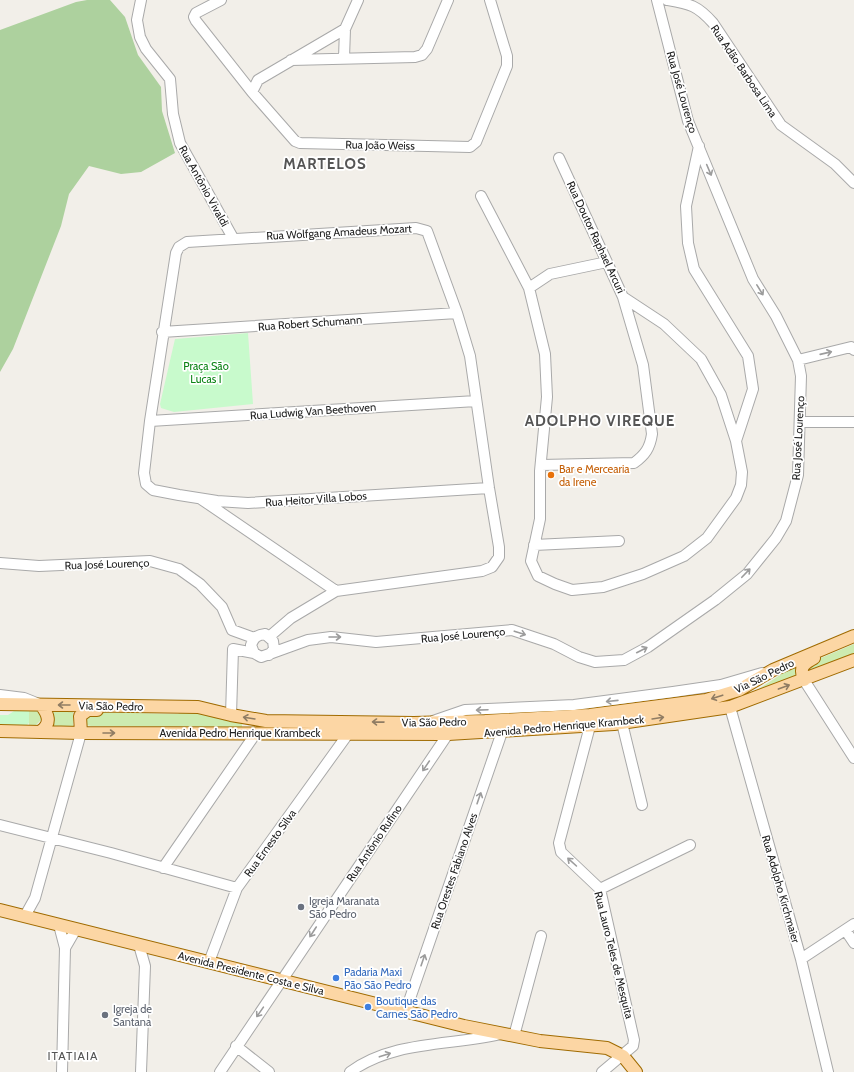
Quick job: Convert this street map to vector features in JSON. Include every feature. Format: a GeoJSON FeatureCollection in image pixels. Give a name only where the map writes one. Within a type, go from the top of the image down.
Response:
{"type":"FeatureCollection","features":[{"type":"Feature","properties":{"kind":"main road","name":"Via São Pedro"},"geometry":{"type":"LineString","coordinates":[[0,704],[198,707],[266,721],[486,721],[590,715],[706,700],[739,690],[773,670],[854,636]]}},
{"type":"Feature","properties":{"kind":"main road"},"geometry":{"type":"LineString","coordinates":[[804,680],[801,669],[805,662],[854,641]]}},
{"type":"Feature","properties":{"kind":"main road","name":"Avenida Pedro Henrique Krambeck"},"geometry":{"type":"LineString","coordinates":[[0,731],[81,733],[448,734],[590,726],[622,723],[730,707],[854,660]]}},
{"type":"Feature","properties":{"kind":"main road"},"geometry":{"type":"LineString","coordinates":[[41,705],[46,711],[48,721],[47,726],[41,731]]}},
{"type":"Feature","properties":{"kind":"main road"},"geometry":{"type":"LineString","coordinates":[[81,733],[80,716],[88,710],[173,711],[181,707]]}},
{"type":"Feature","properties":{"kind":"main road","name":"Avenida Presidente Costa e Silva"},"geometry":{"type":"LineString","coordinates":[[0,910],[406,1010],[464,1026],[540,1041],[607,1048],[623,1056],[636,1072]]}},
{"type":"Feature","properties":{"kind":"street","name":"Rua Antônio Vivaldi"},"geometry":{"type":"LineString","coordinates":[[141,0],[137,20],[140,37],[146,49],[170,79],[173,114],[180,143],[233,238]]}},
{"type":"Feature","properties":{"kind":"street","name":"Rua João Weiss"},"geometry":{"type":"LineString","coordinates":[[222,0],[196,13],[194,17],[290,138],[300,143],[470,147],[476,142],[507,66],[507,56],[490,0]]}},
{"type":"Feature","properties":{"kind":"street"},"geometry":{"type":"LineString","coordinates":[[344,58],[345,29],[358,0]]}},
{"type":"Feature","properties":{"kind":"street"},"geometry":{"type":"LineString","coordinates":[[291,60],[344,58],[386,59],[415,57],[422,55],[427,49],[448,0]]}},
{"type":"Feature","properties":{"kind":"street","name":"Rua José Lourenço"},"geometry":{"type":"LineString","coordinates":[[269,655],[308,640],[331,636],[376,642],[512,630],[554,644],[579,657],[596,662],[624,660],[648,647],[715,600],[746,574],[776,538],[786,521],[798,475],[801,422],[801,376],[798,360],[776,316],[753,279],[688,121],[657,0]]}},
{"type":"Feature","properties":{"kind":"street","name":"Rua Adão Barbosa Lima"},"geometry":{"type":"LineString","coordinates":[[667,0],[688,4],[701,10],[713,23],[781,125],[835,164],[854,183]]}},
{"type":"Feature","properties":{"kind":"street"},"geometry":{"type":"LineString","coordinates":[[252,92],[258,80],[345,29]]}},
{"type":"Feature","properties":{"kind":"street"},"geometry":{"type":"LineString","coordinates":[[318,46],[318,59]]}},
{"type":"Feature","properties":{"kind":"street"},"geometry":{"type":"LineString","coordinates":[[699,146],[686,206],[690,250],[694,269],[748,356],[753,389],[736,441]]}},
{"type":"Feature","properties":{"kind":"street","name":"Rua Doutor Raphael Arcuri"},"geometry":{"type":"LineString","coordinates":[[481,196],[529,288],[545,354],[547,397],[541,465],[540,519],[531,561],[538,576],[572,590],[603,588],[643,574],[684,556],[707,538],[736,498],[741,485],[742,472],[736,441],[722,395],[701,359],[664,324],[623,297],[560,158]]}},
{"type":"Feature","properties":{"kind":"street","name":"Rua Wolfgang Amadeus Mozart"},"geometry":{"type":"LineString","coordinates":[[146,484],[144,472],[162,332],[176,253],[179,246],[187,242],[233,238],[422,228],[427,231],[457,313],[470,356],[488,488],[499,547],[499,557],[492,567],[482,571],[336,591],[291,618],[272,639]]}},
{"type":"Feature","properties":{"kind":"street"},"geometry":{"type":"LineString","coordinates":[[529,288],[550,274],[606,262]]}},
{"type":"Feature","properties":{"kind":"street"},"geometry":{"type":"LineString","coordinates":[[541,465],[634,463],[645,455],[651,445],[652,434],[642,365],[623,297]]}},
{"type":"Feature","properties":{"kind":"street","name":"Rua Robert Schumann"},"geometry":{"type":"LineString","coordinates":[[162,332],[457,313]]}},
{"type":"Feature","properties":{"kind":"street"},"geometry":{"type":"LineString","coordinates":[[798,360],[851,347],[854,350]]}},
{"type":"Feature","properties":{"kind":"street","name":"Rua Ludwig Van Beethoven"},"geometry":{"type":"LineString","coordinates":[[150,421],[476,401]]}},
{"type":"Feature","properties":{"kind":"street"},"geometry":{"type":"LineString","coordinates":[[801,422],[854,422]]}},
{"type":"Feature","properties":{"kind":"street","name":"Rua Heitor Villa Lobos"},"geometry":{"type":"LineString","coordinates":[[146,484],[153,490],[201,499],[248,503],[488,488]]}},
{"type":"Feature","properties":{"kind":"street"},"geometry":{"type":"LineString","coordinates":[[201,499],[336,591]]}},
{"type":"Feature","properties":{"kind":"street"},"geometry":{"type":"LineString","coordinates":[[534,545],[619,541]]}},
{"type":"Feature","properties":{"kind":"street","name":"Rua José Lourenço"},"geometry":{"type":"LineString","coordinates":[[0,563],[39,566],[150,561],[180,569],[200,584],[222,607],[232,630]]}},
{"type":"Feature","properties":{"kind":"street"},"geometry":{"type":"LineString","coordinates":[[231,715],[233,649],[232,630],[254,638]]}},
{"type":"Feature","properties":{"kind":"street"},"geometry":{"type":"LineString","coordinates":[[233,649],[254,653],[261,657],[269,655],[274,648],[272,639],[265,634],[259,634],[254,638],[251,645],[254,653]]}},
{"type":"Feature","properties":{"kind":"street","name":"Rua José Lourenço"},"geometry":{"type":"LineString","coordinates":[[272,639],[297,644]]}},
{"type":"Feature","properties":{"kind":"street"},"geometry":{"type":"LineString","coordinates":[[804,680],[854,758]]}},
{"type":"Feature","properties":{"kind":"street"},"geometry":{"type":"LineString","coordinates":[[0,695],[12,695],[31,700],[41,705]]}},
{"type":"Feature","properties":{"kind":"street","name":"Rua Adolpho Kirchmaier"},"geometry":{"type":"LineString","coordinates":[[730,707],[801,959],[828,1072]]}},
{"type":"Feature","properties":{"kind":"street"},"geometry":{"type":"LineString","coordinates":[[622,723],[642,805]]}},
{"type":"Feature","properties":{"kind":"street","name":"Rua Lauro Teles de Mesquita"},"geometry":{"type":"LineString","coordinates":[[590,726],[559,843],[561,852],[600,889],[634,1040],[633,1046],[623,1056],[602,1072]]}},
{"type":"Feature","properties":{"kind":"street","name":"Rua Orestes Fabiano Alves"},"geometry":{"type":"LineString","coordinates":[[406,1010],[502,732]]}},
{"type":"Feature","properties":{"kind":"street"},"geometry":{"type":"LineString","coordinates":[[25,916],[35,898],[81,733]]}},
{"type":"Feature","properties":{"kind":"street"},"geometry":{"type":"LineString","coordinates":[[163,868],[256,733]]}},
{"type":"Feature","properties":{"kind":"street","name":"Rua Ernesto Silva"},"geometry":{"type":"LineString","coordinates":[[209,962],[237,888],[348,734]]}},
{"type":"Feature","properties":{"kind":"street","name":"Rua Antônio Rufino"},"geometry":{"type":"LineString","coordinates":[[220,1072],[236,1046],[448,734]]}},
{"type":"Feature","properties":{"kind":"street"},"geometry":{"type":"LineString","coordinates":[[0,825],[237,888]]}},
{"type":"Feature","properties":{"kind":"street"},"geometry":{"type":"LineString","coordinates":[[600,889],[690,845]]}},
{"type":"Feature","properties":{"kind":"street"},"geometry":{"type":"LineString","coordinates":[[35,898],[38,919]]}},
{"type":"Feature","properties":{"kind":"street"},"geometry":{"type":"LineString","coordinates":[[59,925],[65,948],[62,1072]]}},
{"type":"Feature","properties":{"kind":"street"},"geometry":{"type":"LineString","coordinates":[[801,959],[850,928],[854,943]]}},
{"type":"Feature","properties":{"kind":"street"},"geometry":{"type":"LineString","coordinates":[[65,948],[76,929]]}},
{"type":"Feature","properties":{"kind":"street"},"geometry":{"type":"LineString","coordinates":[[350,1072],[380,1056],[419,1045],[508,1035],[541,936]]}},
{"type":"Feature","properties":{"kind":"street"},"geometry":{"type":"LineString","coordinates":[[139,945],[145,966],[141,1072]]}},
{"type":"Feature","properties":{"kind":"street"},"geometry":{"type":"LineString","coordinates":[[145,966],[156,949]]}},
{"type":"Feature","properties":{"kind":"street"},"geometry":{"type":"LineString","coordinates":[[236,1046],[269,1072]]}},
{"type":"Feature","properties":{"kind":"green space"},"geometry":{"type":"Polygon","coordinates":[[[87,0],[110,0],[125,17],[138,55],[161,87],[162,111],[175,153],[141,172],[121,174],[89,166],[69,194],[61,226],[13,349],[0,372],[0,30],[76,2],[87,0]]]}},
{"type":"Feature","properties":{"kind":"green space","name":"Praça São Lucas I"},"geometry":{"type":"Polygon","coordinates":[[[248,333],[253,404],[174,412],[161,408],[160,404],[175,339],[248,333]]]}},
{"type":"Feature","properties":{"kind":"green space"},"geometry":{"type":"Polygon","coordinates":[[[854,644],[854,655],[811,671],[807,669],[809,663],[854,644]]]}},
{"type":"Feature","properties":{"kind":"green space"},"geometry":{"type":"Polygon","coordinates":[[[794,666],[799,678],[746,697],[794,666]]]}},
{"type":"Feature","properties":{"kind":"green space"},"geometry":{"type":"Polygon","coordinates":[[[17,709],[29,709],[29,723],[27,725],[0,725],[0,715],[8,715],[17,709]]]}},
{"type":"Feature","properties":{"kind":"green space"},"geometry":{"type":"Polygon","coordinates":[[[29,709],[36,709],[40,712],[42,719],[35,726],[29,726],[29,709]]]}},
{"type":"Feature","properties":{"kind":"green space"},"geometry":{"type":"Polygon","coordinates":[[[53,709],[73,709],[73,727],[54,727],[53,709]]]}},
{"type":"Feature","properties":{"kind":"green space"},"geometry":{"type":"Polygon","coordinates":[[[182,711],[209,714],[242,724],[242,727],[91,726],[86,725],[84,718],[90,712],[178,714],[182,711]]]}},
{"type":"Feature","properties":{"kind":"place","name":"Bar e Mercearia da Irene"},"geometry":{"type":"Point","coordinates":[551,475]}},
{"type":"Feature","properties":{"kind":"place","name":"Igreja Maranata São Pedro"},"geometry":{"type":"Point","coordinates":[301,907]}},
{"type":"Feature","properties":{"kind":"place","name":"Padaria Maxi Pão São Pedro"},"geometry":{"type":"Point","coordinates":[336,978]}},
{"type":"Feature","properties":{"kind":"place","name":"Boutique das Carnes São Pedro"},"geometry":{"type":"Point","coordinates":[368,1007]}},
{"type":"Feature","properties":{"kind":"place","name":"Igreja de Santana"},"geometry":{"type":"Point","coordinates":[105,1015]}},
{"type":"Feature","properties":{"kind":"district","name":"MARTELOS"},"geometry":{"type":"Point","coordinates":[325,164]}},
{"type":"Feature","properties":{"kind":"district","name":"ADOLPHO VIREQUE"},"geometry":{"type":"Point","coordinates":[600,421]}},
{"type":"Feature","properties":{"kind":"district","name":"ITATIAIA"},"geometry":{"type":"Point","coordinates":[73,1056]}}]}
